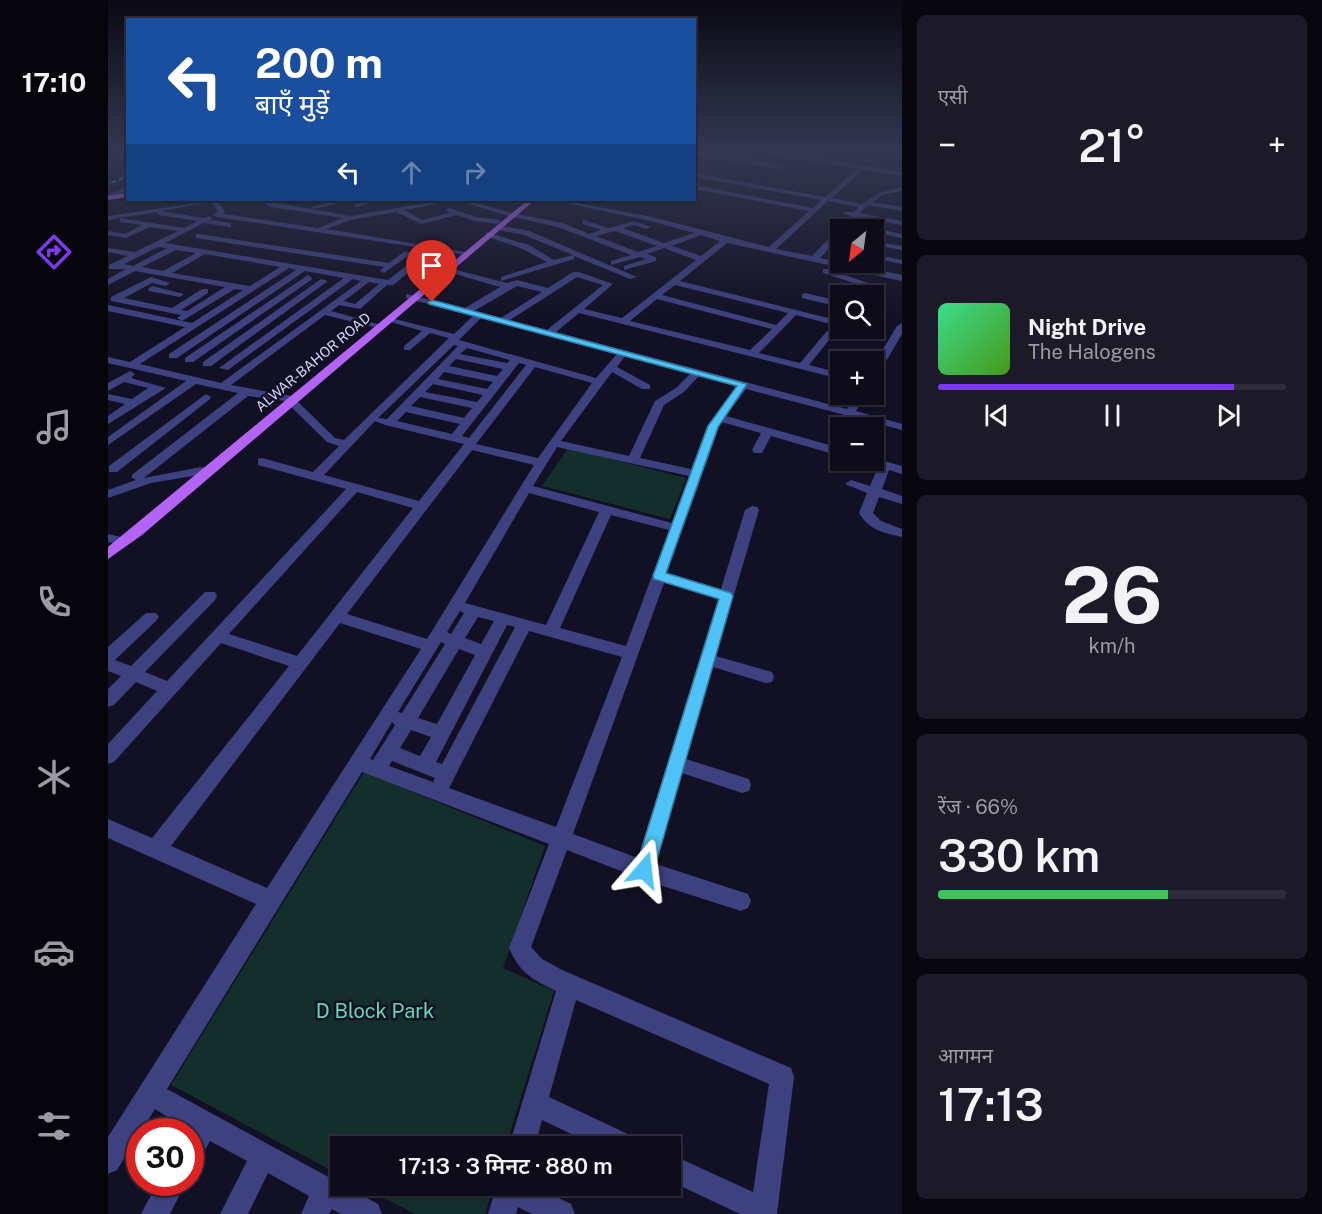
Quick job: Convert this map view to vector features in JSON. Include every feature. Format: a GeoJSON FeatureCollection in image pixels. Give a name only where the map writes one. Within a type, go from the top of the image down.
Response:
{"type":"FeatureCollection","features":[{"type":"Feature","properties":{"kind":"main road","name":"ALWAR-BAHOR ROAD"},"geometry":{"type":"LineString","coordinates":[[115,544],[390,319],[436,274],[518,208]]}},
{"type":"Feature","properties":{"kind":"main road","name":"ALWAR-BAHOR ROAD"},"geometry":{"type":"LineString","coordinates":[[510,214],[520,208]]}},
{"type":"Feature","properties":{"kind":"main road","name":"ALWAR-BAHOR ROAD"},"geometry":{"type":"LineString","coordinates":[[115,544],[201,471],[291,400],[375,326],[448,269],[465,252]]}},
{"type":"Feature","properties":{"kind":"street"},"geometry":{"type":"LineString","coordinates":[[109,218],[168,208]]}},
{"type":"Feature","properties":{"kind":"street"},"geometry":{"type":"LineString","coordinates":[[112,267],[217,215],[222,212],[221,208]]}},
{"type":"Feature","properties":{"kind":"street"},"geometry":{"type":"LineString","coordinates":[[233,208],[243,214],[355,236],[465,252]]}},
{"type":"Feature","properties":{"kind":"street"},"geometry":{"type":"LineString","coordinates":[[295,208],[356,217]]}},
{"type":"Feature","properties":{"kind":"street"},"geometry":{"type":"LineString","coordinates":[[302,209],[311,208]]}},
{"type":"Feature","properties":{"kind":"street"},"geometry":{"type":"LineString","coordinates":[[359,208],[369,215]]}},
{"type":"Feature","properties":{"kind":"street"},"geometry":{"type":"LineString","coordinates":[[394,208],[418,221],[426,222],[457,213]]}},
{"type":"Feature","properties":{"kind":"street"},"geometry":{"type":"LineString","coordinates":[[399,260],[316,239],[340,219],[411,208]]}},
{"type":"Feature","properties":{"kind":"street"},"geometry":{"type":"LineString","coordinates":[[443,208],[495,228],[523,232],[574,249],[633,277]]}},
{"type":"Feature","properties":{"kind":"street"},"geometry":{"type":"LineString","coordinates":[[487,208],[566,227],[652,259],[616,267]]}},
{"type":"Feature","properties":{"kind":"street"},"geometry":{"type":"LineString","coordinates":[[608,208],[726,240],[830,262]]}},
{"type":"Feature","properties":{"kind":"street"},"geometry":{"type":"LineString","coordinates":[[770,250],[815,208],[827,209]]}},
{"type":"Feature","properties":{"kind":"street"},"geometry":{"type":"LineString","coordinates":[[855,219],[863,208]]}},
{"type":"Feature","properties":{"kind":"street"},"geometry":{"type":"LineString","coordinates":[[148,211],[241,227],[301,241],[425,256]]}},
{"type":"Feature","properties":{"kind":"street"},"geometry":{"type":"LineString","coordinates":[[837,211],[902,223]]}},
{"type":"Feature","properties":{"kind":"street"},"geometry":{"type":"LineString","coordinates":[[217,215],[326,230]]}},
{"type":"Feature","properties":{"kind":"street"},"geometry":{"type":"LineString","coordinates":[[602,217],[627,225]]}},
{"type":"Feature","properties":{"kind":"street"},"geometry":{"type":"LineString","coordinates":[[109,218],[185,230]]}},
{"type":"Feature","properties":{"kind":"street"},"geometry":{"type":"LineString","coordinates":[[241,227],[254,220]]}},
{"type":"Feature","properties":{"kind":"street"},"geometry":{"type":"LineString","coordinates":[[509,241],[545,222]]}},
{"type":"Feature","properties":{"kind":"street"},"geometry":{"type":"LineString","coordinates":[[586,222],[702,259]]}},
{"type":"Feature","properties":{"kind":"street"},"geometry":{"type":"LineString","coordinates":[[589,236],[634,223],[654,229]]}},
{"type":"Feature","properties":{"kind":"street"},"geometry":{"type":"LineString","coordinates":[[108,233],[126,236],[151,224]]}},
{"type":"Feature","properties":{"kind":"street"},"geometry":{"type":"LineString","coordinates":[[195,248],[199,236],[220,224]]}},
{"type":"Feature","properties":{"kind":"street"},"geometry":{"type":"LineString","coordinates":[[553,232],[566,227]]}},
{"type":"Feature","properties":{"kind":"street"},"geometry":{"type":"LineString","coordinates":[[495,228],[509,241],[552,262]]}},
{"type":"Feature","properties":{"kind":"street"},"geometry":{"type":"LineString","coordinates":[[209,230],[281,256],[324,263],[348,276]]}},
{"type":"Feature","properties":{"kind":"street"},"geometry":{"type":"LineString","coordinates":[[564,237],[578,232]]}},
{"type":"Feature","properties":{"kind":"street"},"geometry":{"type":"LineString","coordinates":[[664,233],[684,239]]}},
{"type":"Feature","properties":{"kind":"street"},"geometry":{"type":"LineString","coordinates":[[616,267],[639,254],[700,233]]}},
{"type":"Feature","properties":{"kind":"street"},"geometry":{"type":"LineString","coordinates":[[884,234],[902,236]]}},
{"type":"Feature","properties":{"kind":"street"},"geometry":{"type":"LineString","coordinates":[[199,236],[391,266]]}},
{"type":"Feature","properties":{"kind":"street"},"geometry":{"type":"LineString","coordinates":[[324,263],[355,236]]}},
{"type":"Feature","properties":{"kind":"street"},"geometry":{"type":"LineString","coordinates":[[169,238],[195,248]]}},
{"type":"Feature","properties":{"kind":"street"},"geometry":{"type":"LineString","coordinates":[[623,322],[726,240]]}},
{"type":"Feature","properties":{"kind":"street"},"geometry":{"type":"LineString","coordinates":[[108,293],[195,248],[210,244],[301,241]]}},
{"type":"Feature","properties":{"kind":"street"},"geometry":{"type":"LineString","coordinates":[[269,263],[301,241]]}},
{"type":"Feature","properties":{"kind":"street"},"geometry":{"type":"LineString","coordinates":[[382,249],[393,242]]}},
{"type":"Feature","properties":{"kind":"street"},"geometry":{"type":"LineString","coordinates":[[157,244],[195,248],[390,283],[435,248]]}},
{"type":"Feature","properties":{"kind":"street"},"geometry":{"type":"LineString","coordinates":[[108,282],[122,275],[148,280],[161,274],[195,248],[210,244]]}},
{"type":"Feature","properties":{"kind":"street"},"geometry":{"type":"LineString","coordinates":[[814,259],[830,244]]}},
{"type":"Feature","properties":{"kind":"street"},"geometry":{"type":"LineString","coordinates":[[884,245],[902,249]]}},
{"type":"Feature","properties":{"kind":"street"},"geometry":{"type":"LineString","coordinates":[[826,246],[830,247]]}},
{"type":"Feature","properties":{"kind":"street"},"geometry":{"type":"LineString","coordinates":[[112,298],[137,278],[154,258],[175,247]]}},
{"type":"Feature","properties":{"kind":"street"},"geometry":{"type":"LineString","coordinates":[[495,282],[552,262],[574,249],[609,252]]}},
{"type":"Feature","properties":{"kind":"street"},"geometry":{"type":"LineString","coordinates":[[108,250],[154,258]]}},
{"type":"Feature","properties":{"kind":"street"},"geometry":{"type":"LineString","coordinates":[[108,257],[119,252]]}},
{"type":"Feature","properties":{"kind":"street"},"geometry":{"type":"LineString","coordinates":[[382,273],[408,253]]}},
{"type":"Feature","properties":{"kind":"street"},"geometry":{"type":"LineString","coordinates":[[481,278],[543,256]]}},
{"type":"Feature","properties":{"kind":"street"},"geometry":{"type":"LineString","coordinates":[[884,258],[902,262]]}},
{"type":"Feature","properties":{"kind":"street"},"geometry":{"type":"LineString","coordinates":[[596,261],[586,265],[623,281]]}},
{"type":"Feature","properties":{"kind":"street"},"geometry":{"type":"LineString","coordinates":[[134,403],[109,397],[123,379],[152,352],[287,266]]}},
{"type":"Feature","properties":{"kind":"street"},"geometry":{"type":"LineString","coordinates":[[112,267],[165,291],[180,294]]}},
{"type":"Feature","properties":{"kind":"street"},"geometry":{"type":"LineString","coordinates":[[172,356],[303,268]]}},
{"type":"Feature","properties":{"kind":"street"},"geometry":{"type":"LineString","coordinates":[[407,269],[436,274]]}},
{"type":"Feature","properties":{"kind":"street"},"geometry":{"type":"LineString","coordinates":[[448,269],[507,286]]}},
{"type":"Feature","properties":{"kind":"street"},"geometry":{"type":"LineString","coordinates":[[148,271],[251,289]]}},
{"type":"Feature","properties":{"kind":"street"},"geometry":{"type":"LineString","coordinates":[[826,272],[869,285],[879,273],[902,279]]}},
{"type":"Feature","properties":{"kind":"street"},"geometry":{"type":"LineString","coordinates":[[292,276],[324,281],[382,273],[399,276]]}},
{"type":"Feature","properties":{"kind":"street"},"geometry":{"type":"LineString","coordinates":[[502,321],[576,274],[609,284],[549,333]]}},
{"type":"Feature","properties":{"kind":"street"},"geometry":{"type":"LineString","coordinates":[[224,368],[348,276]]}},
{"type":"Feature","properties":{"kind":"street"},"geometry":{"type":"LineString","coordinates":[[137,278],[221,294]]}},
{"type":"Feature","properties":{"kind":"street"},"geometry":{"type":"LineString","coordinates":[[165,291],[187,278]]}},
{"type":"Feature","properties":{"kind":"street"},"geometry":{"type":"LineString","coordinates":[[189,360],[308,278]]}},
{"type":"Feature","properties":{"kind":"street"},"geometry":{"type":"LineString","coordinates":[[224,386],[368,279]]}},
{"type":"Feature","properties":{"kind":"street"},"geometry":{"type":"LineString","coordinates":[[207,364],[324,281]]}},
{"type":"Feature","properties":{"kind":"street"},"geometry":{"type":"LineString","coordinates":[[338,302],[357,307],[386,282]]}},
{"type":"Feature","properties":{"kind":"street"},"geometry":{"type":"LineString","coordinates":[[673,282],[830,321]]}},
{"type":"Feature","properties":{"kind":"street"},"geometry":{"type":"LineString","coordinates":[[467,312],[512,283],[522,283],[549,291]]}},
{"type":"Feature","properties":{"kind":"street"},"geometry":{"type":"LineString","coordinates":[[174,322],[233,286]]}},
{"type":"Feature","properties":{"kind":"street"},"geometry":{"type":"LineString","coordinates":[[158,307],[190,288]]}},
{"type":"Feature","properties":{"kind":"street"},"geometry":{"type":"LineString","coordinates":[[174,310],[205,291]]}},
{"type":"Feature","properties":{"kind":"street"},"geometry":{"type":"LineString","coordinates":[[655,296],[778,328]]}},
{"type":"Feature","properties":{"kind":"street"},"geometry":{"type":"LineString","coordinates":[[805,296],[830,302]]}},
{"type":"Feature","properties":{"kind":"street"},"geometry":{"type":"LineString","coordinates":[[412,297],[902,427]]}},
{"type":"Feature","properties":{"kind":"street"},"geometry":{"type":"LineString","coordinates":[[112,298],[190,314]]}},
{"type":"Feature","properties":{"kind":"street"},"geometry":{"type":"LineString","coordinates":[[108,308],[193,326]]}},
{"type":"Feature","properties":{"kind":"street"},"geometry":{"type":"LineString","coordinates":[[578,310],[830,373]]}},
{"type":"Feature","properties":{"kind":"street"},"geometry":{"type":"LineString","coordinates":[[325,312],[375,326]]}},
{"type":"Feature","properties":{"kind":"street"},"geometry":{"type":"LineString","coordinates":[[752,354],[794,312]]}},
{"type":"Feature","properties":{"kind":"street"},"geometry":{"type":"LineString","coordinates":[[315,477],[371,418],[458,340],[479,315]]}},
{"type":"Feature","properties":{"kind":"street"},"geometry":{"type":"LineString","coordinates":[[390,319],[429,329],[514,363]]}},
{"type":"Feature","properties":{"kind":"street"},"geometry":{"type":"LineString","coordinates":[[884,356],[902,326]]}},
{"type":"Feature","properties":{"kind":"street"},"geometry":{"type":"LineString","coordinates":[[407,348],[429,329]]}},
{"type":"Feature","properties":{"kind":"street"},"geometry":{"type":"LineString","coordinates":[[803,366],[830,333]]}},
{"type":"Feature","properties":{"kind":"street"},"geometry":{"type":"LineString","coordinates":[[389,423],[453,356],[458,340]]}},
{"type":"Feature","properties":{"kind":"street"},"geometry":{"type":"LineString","coordinates":[[152,352],[243,373]]}},
{"type":"Feature","properties":{"kind":"street"},"geometry":{"type":"LineString","coordinates":[[377,770],[406,721],[456,605],[526,488],[596,381],[623,353]]}},
{"type":"Feature","properties":{"kind":"street"},"geometry":{"type":"LineString","coordinates":[[453,356],[533,363],[596,381]]}},
{"type":"Feature","properties":{"kind":"street"},"geometry":{"type":"LineString","coordinates":[[108,360],[291,400],[331,440],[346,444]]}},
{"type":"Feature","properties":{"kind":"street"},"geometry":{"type":"LineString","coordinates":[[465,442],[467,422],[514,363]]}},
{"type":"Feature","properties":{"kind":"street"},"geometry":{"type":"LineString","coordinates":[[156,849],[422,506],[465,442],[533,363]]}},
{"type":"Feature","properties":{"kind":"street"},"geometry":{"type":"LineString","coordinates":[[610,367],[646,387]]}},
{"type":"Feature","properties":{"kind":"street"},"geometry":{"type":"LineString","coordinates":[[442,368],[500,380]]}},
{"type":"Feature","properties":{"kind":"street"},"geometry":{"type":"LineString","coordinates":[[633,460],[659,403],[680,390],[697,372]]}},
{"type":"Feature","properties":{"kind":"street"},"geometry":{"type":"LineString","coordinates":[[123,379],[178,392]]}},
{"type":"Feature","properties":{"kind":"street"},"geometry":{"type":"LineString","coordinates":[[108,442],[194,380]]}},
{"type":"Feature","properties":{"kind":"street"},"geometry":{"type":"LineString","coordinates":[[430,380],[490,393]]}},
{"type":"Feature","properties":{"kind":"street"},"geometry":{"type":"LineString","coordinates":[[681,1172],[763,1212],[782,1077],[541,972],[525,961],[520,948],[631,654],[713,426],[743,384]]}},
{"type":"Feature","properties":{"kind":"street"},"geometry":{"type":"LineString","coordinates":[[108,421],[157,387]]}},
{"type":"Feature","properties":{"kind":"street"},"geometry":{"type":"LineString","coordinates":[[108,494],[143,478],[246,392]]}},
{"type":"Feature","properties":{"kind":"street"},"geometry":{"type":"LineString","coordinates":[[417,393],[479,406]]}},
{"type":"Feature","properties":{"kind":"street"},"geometry":{"type":"LineString","coordinates":[[110,468],[207,397]]}},
{"type":"Feature","properties":{"kind":"street"},"geometry":{"type":"LineString","coordinates":[[850,413],[855,405]]}},
{"type":"Feature","properties":{"kind":"street"},"geometry":{"type":"LineString","coordinates":[[403,408],[467,422]]}},
{"type":"Feature","properties":{"kind":"street"},"geometry":{"type":"LineString","coordinates":[[152,410],[180,417]]}},
{"type":"Feature","properties":{"kind":"street"},"geometry":{"type":"LineString","coordinates":[[371,418],[542,463]]}},
{"type":"Feature","properties":{"kind":"street"},"geometry":{"type":"LineString","coordinates":[[719,418],[830,450]]}},
{"type":"Feature","properties":{"kind":"street"},"geometry":{"type":"LineString","coordinates":[[758,450],[768,432]]}},
{"type":"Feature","properties":{"kind":"street"},"geometry":{"type":"LineString","coordinates":[[555,443],[696,474]]}},
{"type":"Feature","properties":{"kind":"street"},"geometry":{"type":"LineString","coordinates":[[902,455],[894,468],[873,491],[866,513],[869,520],[902,533]]}},
{"type":"Feature","properties":{"kind":"street"},"geometry":{"type":"LineString","coordinates":[[262,462],[422,506]]}},
{"type":"Feature","properties":{"kind":"street"},"geometry":{"type":"LineString","coordinates":[[110,468],[143,478],[201,471]]}},
{"type":"Feature","properties":{"kind":"street"},"geometry":{"type":"LineString","coordinates":[[851,484],[902,500]]}},
{"type":"Feature","properties":{"kind":"street"},"geometry":{"type":"LineString","coordinates":[[108,756],[354,488]]}},
{"type":"Feature","properties":{"kind":"street"},"geometry":{"type":"LineString","coordinates":[[526,488],[676,528]]}},
{"type":"Feature","properties":{"kind":"street"},"geometry":{"type":"LineString","coordinates":[[551,631],[607,510]]}},
{"type":"Feature","properties":{"kind":"street"},"geometry":{"type":"LineString","coordinates":[[644,870],[752,510]]}},
{"type":"Feature","properties":{"kind":"street"},"geometry":{"type":"LineString","coordinates":[[659,576],[726,596]]}},
{"type":"Feature","properties":{"kind":"street"},"geometry":{"type":"LineString","coordinates":[[108,700],[210,596]]}},
{"type":"Feature","properties":{"kind":"street"},"geometry":{"type":"LineString","coordinates":[[456,605],[631,654]]}},
{"type":"Feature","properties":{"kind":"street"},"geometry":{"type":"LineString","coordinates":[[108,1161],[386,716],[441,641],[474,610]]}},
{"type":"Feature","properties":{"kind":"street"},"geometry":{"type":"LineString","coordinates":[[336,616],[486,652]]}},
{"type":"Feature","properties":{"kind":"street"},"geometry":{"type":"LineString","coordinates":[[108,657],[151,617]]}},
{"type":"Feature","properties":{"kind":"street"},"geometry":{"type":"LineString","coordinates":[[424,766],[504,618]]}},
{"type":"Feature","properties":{"kind":"street"},"geometry":{"type":"LineString","coordinates":[[437,792],[525,624]]}},
{"type":"Feature","properties":{"kind":"street"},"geometry":{"type":"LineString","coordinates":[[218,636],[300,663]]}},
{"type":"Feature","properties":{"kind":"street"},"geometry":{"type":"LineString","coordinates":[[707,659],[766,677]]}},
{"type":"Feature","properties":{"kind":"street"},"geometry":{"type":"LineString","coordinates":[[108,664],[170,688]]}},
{"type":"Feature","properties":{"kind":"street"},"geometry":{"type":"LineString","coordinates":[[386,716],[442,733]]}},
{"type":"Feature","properties":{"kind":"street"},"geometry":{"type":"LineString","coordinates":[[388,752],[446,774]]}},
{"type":"Feature","properties":{"kind":"street"},"geometry":{"type":"LineString","coordinates":[[357,762],[644,870],[741,901]]}},
{"type":"Feature","properties":{"kind":"street"},"geometry":{"type":"LineString","coordinates":[[676,763],[742,785]]}},
{"type":"Feature","properties":{"kind":"street"},"geometry":{"type":"LineString","coordinates":[[108,828],[271,900]]}},
{"type":"Feature","properties":{"kind":"street"},"geometry":{"type":"LineString","coordinates":[[525,1136],[569,985]]}},
{"type":"Feature","properties":{"kind":"street"},"geometry":{"type":"LineString","coordinates":[[150,1093],[263,1156],[320,1202],[368,1214]]}},
{"type":"Feature","properties":{"kind":"street"},"geometry":{"type":"LineString","coordinates":[[534,1103],[604,1136]]}},
{"type":"Feature","properties":{"kind":"street"},"geometry":{"type":"LineString","coordinates":[[204,1126],[206,1123]]}},
{"type":"Feature","properties":{"kind":"street"},"geometry":{"type":"LineString","coordinates":[[234,1214],[263,1156]]}},
{"type":"Feature","properties":{"kind":"street"},"geometry":{"type":"LineString","coordinates":[[154,1214],[165,1196]]}},
{"type":"Feature","properties":{"kind":"street"},"geometry":{"type":"LineString","coordinates":[[502,1214],[507,1196]]}},
{"type":"Feature","properties":{"kind":"street"},"geometry":{"type":"LineString","coordinates":[[528,1196],[561,1214]]}},
{"type":"Feature","properties":{"kind":"green space"},"geometry":{"type":"Polygon","coordinates":[[[568,448],[686,478],[670,519],[542,486],[568,448]]]}},
{"type":"Feature","properties":{"kind":"green space","name":"D Block Park"},"geometry":{"type":"Polygon","coordinates":[[[364,772],[545,846],[503,968],[554,991],[509,1136],[330,1136],[330,1170],[171,1085],[364,772]]]}},
{"type":"Feature","properties":{"kind":"green space"},"geometry":{"type":"Polygon","coordinates":[[[381,1196],[491,1196],[485,1214],[415,1214],[381,1196]]]}},
{"type":"Feature","properties":{"kind":"route"},"geometry":{"type":"LineString","coordinates":[[432,302],[743,384],[713,426],[659,576],[726,596],[644,870]]}}]}
